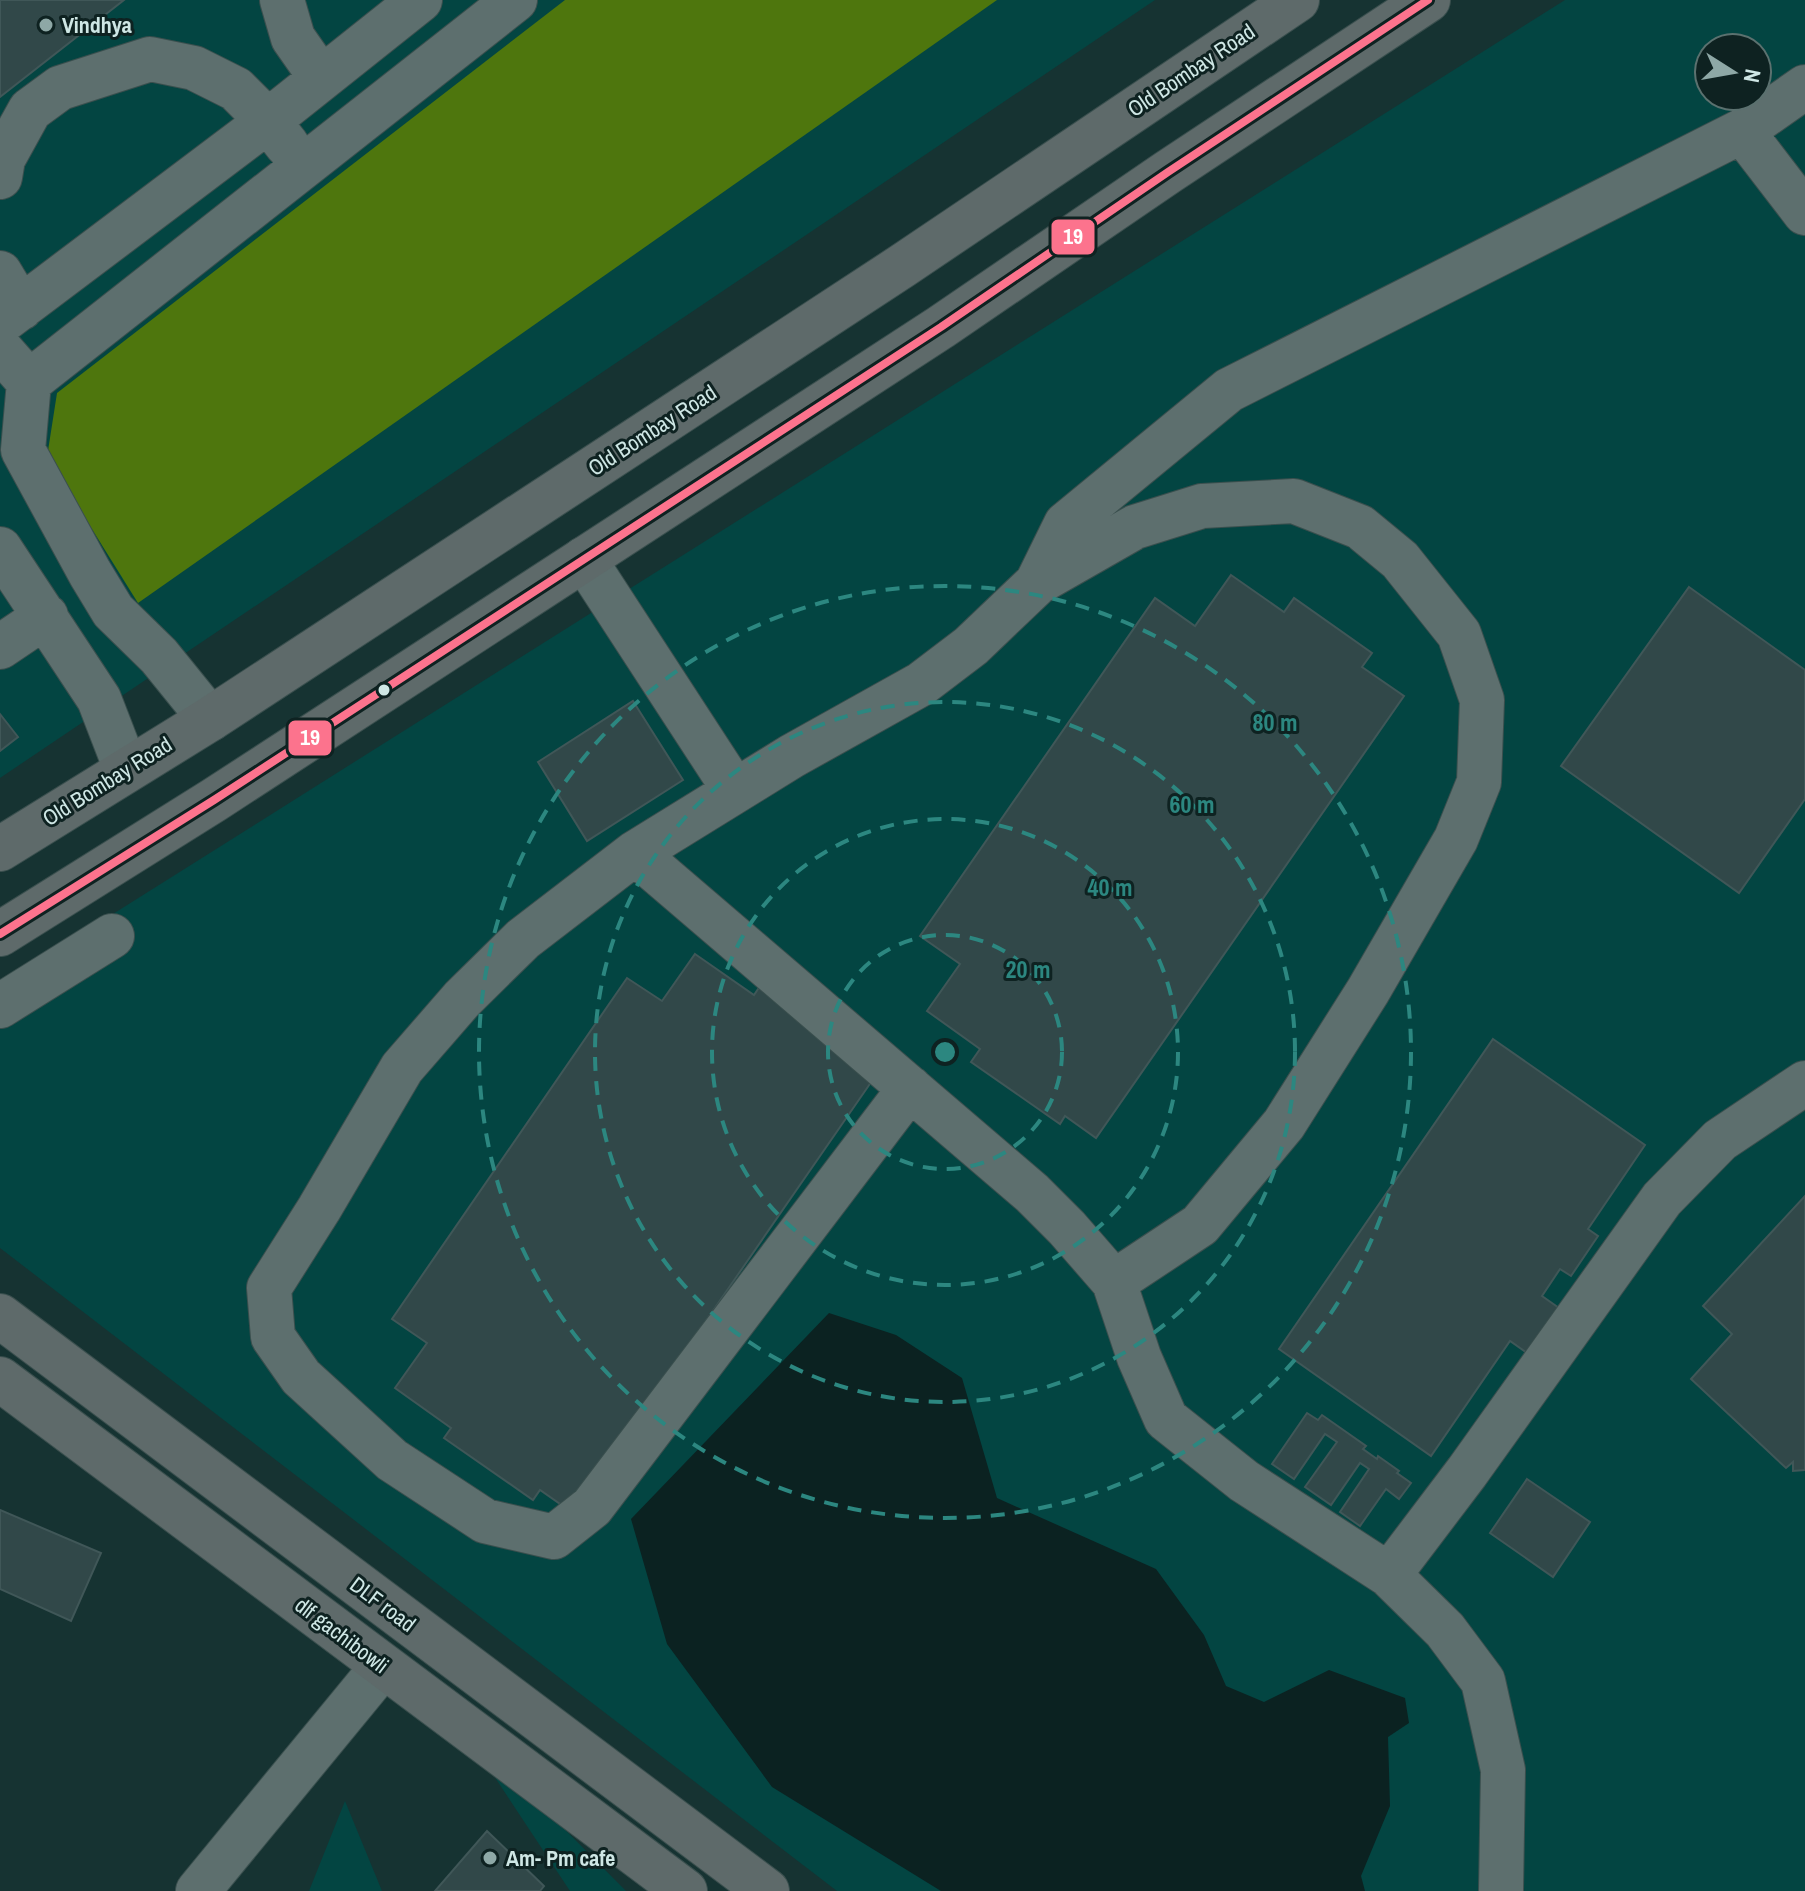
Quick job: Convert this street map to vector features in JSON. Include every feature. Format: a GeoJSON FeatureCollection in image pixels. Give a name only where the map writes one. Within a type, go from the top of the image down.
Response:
{"type":"FeatureCollection","features":[{"type":"Feature","properties":{"kind":"main road","name":"Old Bombay Road"},"geometry":{"type":"LineString","coordinates":[[0,849],[210,719],[889,275],[1297,0]]}},
{"type":"Feature","properties":{"kind":"main road"},"geometry":{"type":"LineString","coordinates":[[0,934],[214,800],[941,327],[1428,0]]}},
{"type":"Feature","properties":{"kind":"main road","name":"DLF road"},"geometry":{"type":"LineString","coordinates":[[0,1316],[767,1891]]}},
{"type":"Feature","properties":{"kind":"main road","name":"dlf gachibowli"},"geometry":{"type":"LineString","coordinates":[[0,1379],[685,1891]]}},
{"type":"Feature","properties":{"kind":"lane"},"geometry":{"type":"LineString","coordinates":[[282,0],[293,38],[321,78]]}},
{"type":"Feature","properties":{"kind":"lane"},"geometry":{"type":"LineString","coordinates":[[7,301],[268,121],[420,0]]}},
{"type":"Feature","properties":{"kind":"lane"},"geometry":{"type":"LineString","coordinates":[[210,719],[159,656],[113,611],[11,458],[29,382],[515,0]]}},
{"type":"Feature","properties":{"kind":"lane"},"geometry":{"type":"LineString","coordinates":[[0,177],[3,159],[30,110],[60,88],[150,59],[194,68],[236,89],[268,121],[302,165]]}},
{"type":"Feature","properties":{"kind":"lane"},"geometry":{"type":"LineString","coordinates":[[1037,583],[1066,524],[1229,390],[1742,131],[1805,87]]}},
{"type":"Feature","properties":{"kind":"lane"},"geometry":{"type":"LineString","coordinates":[[1742,131],[1805,213]]}},
{"type":"Feature","properties":{"kind":"lane"},"geometry":{"type":"LineString","coordinates":[[0,349],[29,382]]}},
{"type":"Feature","properties":{"kind":"lane"},"geometry":{"type":"LineString","coordinates":[[910,1088],[592,1507],[554,1537],[485,1521],[392,1460],[301,1377],[273,1337],[269,1288],[402,1068],[462,999],[523,939],[635,853],[735,791],[921,684],[971,646],[1037,583],[1135,527],[1202,506],[1294,501],[1360,527],[1400,560],[1459,634],[1482,700],[1479,782],[1456,839],[1343,1031],[1284,1124],[1200,1225],[1114,1282]]}},
{"type":"Feature","properties":{"kind":"lane"},"geometry":{"type":"LineString","coordinates":[[0,549],[99,699],[126,769]]}},
{"type":"Feature","properties":{"kind":"lane"},"geometry":{"type":"LineString","coordinates":[[584,559],[735,791]]}},
{"type":"Feature","properties":{"kind":"lane"},"geometry":{"type":"LineString","coordinates":[[0,647],[46,616]]}},
{"type":"Feature","properties":{"kind":"lane"},"geometry":{"type":"LineString","coordinates":[[635,853],[1032,1193],[1067,1228],[1114,1282],[1139,1357],[1166,1419],[1244,1481],[1389,1575],[1445,1630],[1483,1681],[1503,1770],[1501,1891]]}},
{"type":"Feature","properties":{"kind":"lane"},"geometry":{"type":"LineString","coordinates":[[0,1006],[112,936]]}},
{"type":"Feature","properties":{"kind":"lane"},"geometry":{"type":"LineString","coordinates":[[1389,1575],[1467,1472],[1662,1199],[1720,1140],[1805,1083]]}},
{"type":"Feature","properties":{"kind":"lane"},"geometry":{"type":"LineString","coordinates":[[198,1891],[383,1666]]}},
{"type":"Feature","properties":{"kind":"shaded area"},"geometry":{"type":"Polygon","coordinates":[[[0,0],[1155,0],[0,778],[0,0]]]}},
{"type":"Feature","properties":{"kind":"shaded area"},"geometry":{"type":"Polygon","coordinates":[[[1565,0],[1805,0],[1805,1891],[837,1891],[0,1248],[0,985],[1565,0]]]}},
{"type":"Feature","properties":{"kind":"shaded area"},"geometry":{"type":"Polygon","coordinates":[[[829,1313],[896,1335],[962,1378],[997,1498],[1156,1569],[1204,1635],[1226,1686],[1264,1702],[1329,1670],[1405,1698],[1409,1723],[1388,1737],[1390,1806],[1361,1876],[1365,1891],[941,1891],[772,1787],[667,1644],[631,1519],[829,1313]]]}},
{"type":"Feature","properties":{"kind":"shaded area"},"geometry":{"type":"Polygon","coordinates":[[[459,1723],[626,1891],[570,1891],[459,1723]]]}},
{"type":"Feature","properties":{"kind":"shaded area"},"geometry":{"type":"Polygon","coordinates":[[[345,1801],[382,1891],[309,1891],[345,1801]]]}},
{"type":"Feature","properties":{"kind":"green space"},"geometry":{"type":"Polygon","coordinates":[[[565,0],[997,0],[138,603],[47,457],[57,393],[565,0]]]}},
{"type":"Feature","properties":{"kind":"building","name":"Vindhya"},"geometry":{"type":"Polygon","coordinates":[[[0,0],[124,0],[0,97],[0,0]]]}},
{"type":"Feature","properties":{"kind":"building"},"geometry":{"type":"Polygon","coordinates":[[[1231,575],[1284,612],[1294,598],[1372,653],[1362,667],[1404,696],[1096,1138],[1065,1116],[1060,1124],[971,1062],[980,1049],[927,1011],[960,964],[920,936],[1155,598],[1195,626],[1231,575]]]}},
{"type":"Feature","properties":{"kind":"building"},"geometry":{"type":"Polygon","coordinates":[[[1689,587],[1805,670],[1805,799],[1739,893],[1561,766],[1689,587]]]}},
{"type":"Feature","properties":{"kind":"building"},"geometry":{"type":"Polygon","coordinates":[[[633,701],[683,780],[587,841],[538,762],[633,701]]]}},
{"type":"Feature","properties":{"kind":"building"},"geometry":{"type":"Polygon","coordinates":[[[0,714],[18,737],[0,751],[0,714]]]}},
{"type":"Feature","properties":{"kind":"building"},"geometry":{"type":"Polygon","coordinates":[[[695,954],[754,995],[764,980],[874,1078],[573,1513],[540,1490],[533,1500],[444,1438],[451,1428],[395,1388],[427,1343],[392,1319],[627,978],[662,1001],[695,954]]]}},
{"type":"Feature","properties":{"kind":"building"},"geometry":{"type":"Polygon","coordinates":[[[1493,1039],[1645,1145],[1588,1229],[1598,1236],[1571,1276],[1560,1269],[1542,1296],[1559,1308],[1527,1353],[1510,1341],[1431,1456],[1279,1349],[1493,1039]]]}},
{"type":"Feature","properties":{"kind":"building"},"geometry":{"type":"Polygon","coordinates":[[[1805,1196],[1805,1470],[1793,1471],[1793,1462],[1786,1468],[1691,1379],[1732,1334],[1703,1306],[1805,1196]]]}},
{"type":"Feature","properties":{"kind":"building"},"geometry":{"type":"Polygon","coordinates":[[[1307,1413],[1318,1420],[1322,1415],[1366,1446],[1363,1449],[1399,1471],[1397,1473],[1411,1483],[1399,1499],[1386,1489],[1360,1526],[1340,1512],[1369,1469],[1360,1463],[1331,1505],[1305,1487],[1337,1442],[1325,1434],[1294,1479],[1272,1464],[1307,1413]]]}},
{"type":"Feature","properties":{"kind":"building"},"geometry":{"type":"Polygon","coordinates":[[[1527,1479],[1590,1522],[1553,1577],[1490,1533],[1527,1479]]]}},
{"type":"Feature","properties":{"kind":"building"},"geometry":{"type":"Polygon","coordinates":[[[0,1510],[101,1553],[71,1621],[0,1589],[0,1510]]]}},
{"type":"Feature","properties":{"kind":"building","name":"Am- Pm cafe"},"geometry":{"type":"Polygon","coordinates":[[[487,1831],[544,1886],[540,1891],[435,1891],[487,1831]]]}},
{"type":"Feature","properties":{"kind":"transit line","name":"19"},"geometry":{"type":"LineString","coordinates":[[0,934],[214,800],[941,327],[1428,0]]}},
{"type":"Feature","properties":{"kind":"place","name":"Vindhya"},"geometry":{"type":"Point","coordinates":[46,25]}},
{"type":"Feature","properties":{"kind":"place","name":"Am- Pm cafe"},"geometry":{"type":"Point","coordinates":[490,1858]}}]}
